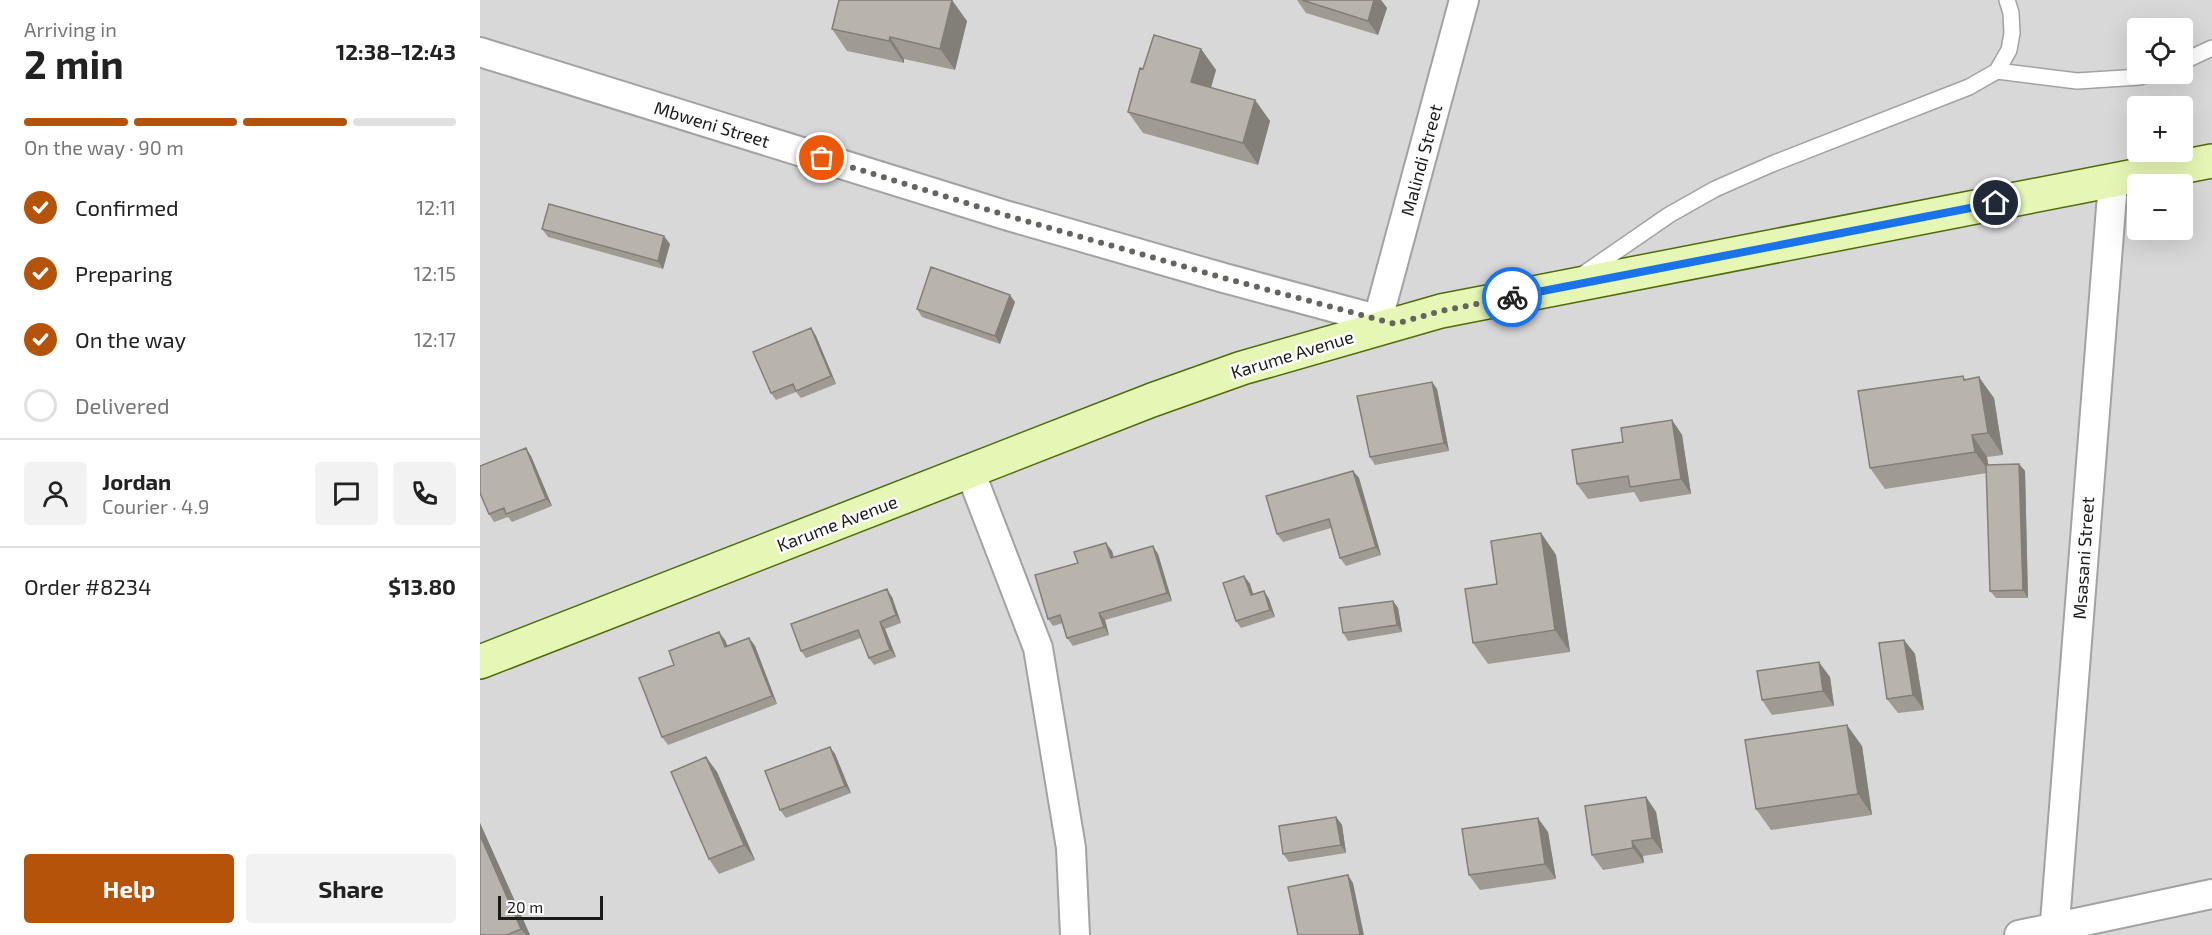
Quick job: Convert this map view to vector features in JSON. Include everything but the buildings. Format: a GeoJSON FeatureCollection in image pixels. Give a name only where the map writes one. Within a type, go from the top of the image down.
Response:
{"type":"FeatureCollection","features":[{"type":"Feature","properties":{"kind":"street","name":"Malindi Street"},"geometry":{"type":"LineString","coordinates":[[1386,322],[1464,0]]}},
{"type":"Feature","properties":{"kind":"street","name":"Mbweni Street"},"geometry":{"type":"LineString","coordinates":[[480,52],[1005,215],[1386,322]]}},
{"type":"Feature","properties":{"kind":"street","name":"Karume Avenue"},"geometry":{"type":"LineString","coordinates":[[480,662],[970,471],[1242,368],[1386,322],[2212,161]]}},
{"type":"Feature","properties":{"kind":"street","name":"Msasani Street"},"geometry":{"type":"LineString","coordinates":[[2055,931],[2113,182]]}},
{"type":"Feature","properties":{"kind":"street"},"geometry":{"type":"LineString","coordinates":[[970,471],[1038,648],[1071,848],[1075,935]]}},
{"type":"Feature","properties":{"kind":"street"},"geometry":{"type":"LineString","coordinates":[[2019,935],[2055,931],[2212,894]]}},
{"type":"Feature","properties":{"kind":"lane"},"geometry":{"type":"LineString","coordinates":[[1568,285],[1630,241],[1715,189],[1772,164],[1969,87],[1997,71],[2008,50],[2012,33],[2011,14],[2007,0]]}},
{"type":"Feature","properties":{"kind":"lane"},"geometry":{"type":"LineString","coordinates":[[2193,57],[2212,48]]}},
{"type":"Feature","properties":{"kind":"lane"},"geometry":{"type":"LineString","coordinates":[[1997,71],[2077,81],[2127,78]]}},
{"type":"Feature","properties":{"kind":"shaded area"},"geometry":{"type":"Polygon","coordinates":[[[480,0],[2212,0],[2212,935],[480,935],[480,0]]]}},
{"type":"Feature","properties":{"kind":"way so far"},"geometry":{"type":"LineString","coordinates":[[822,158],[1005,215],[1395,324],[1441,311],[1512,297]]}},
{"type":"Feature","properties":{"kind":"route"},"geometry":{"type":"LineString","coordinates":[[1512,297],[1996,203]]}}]}
